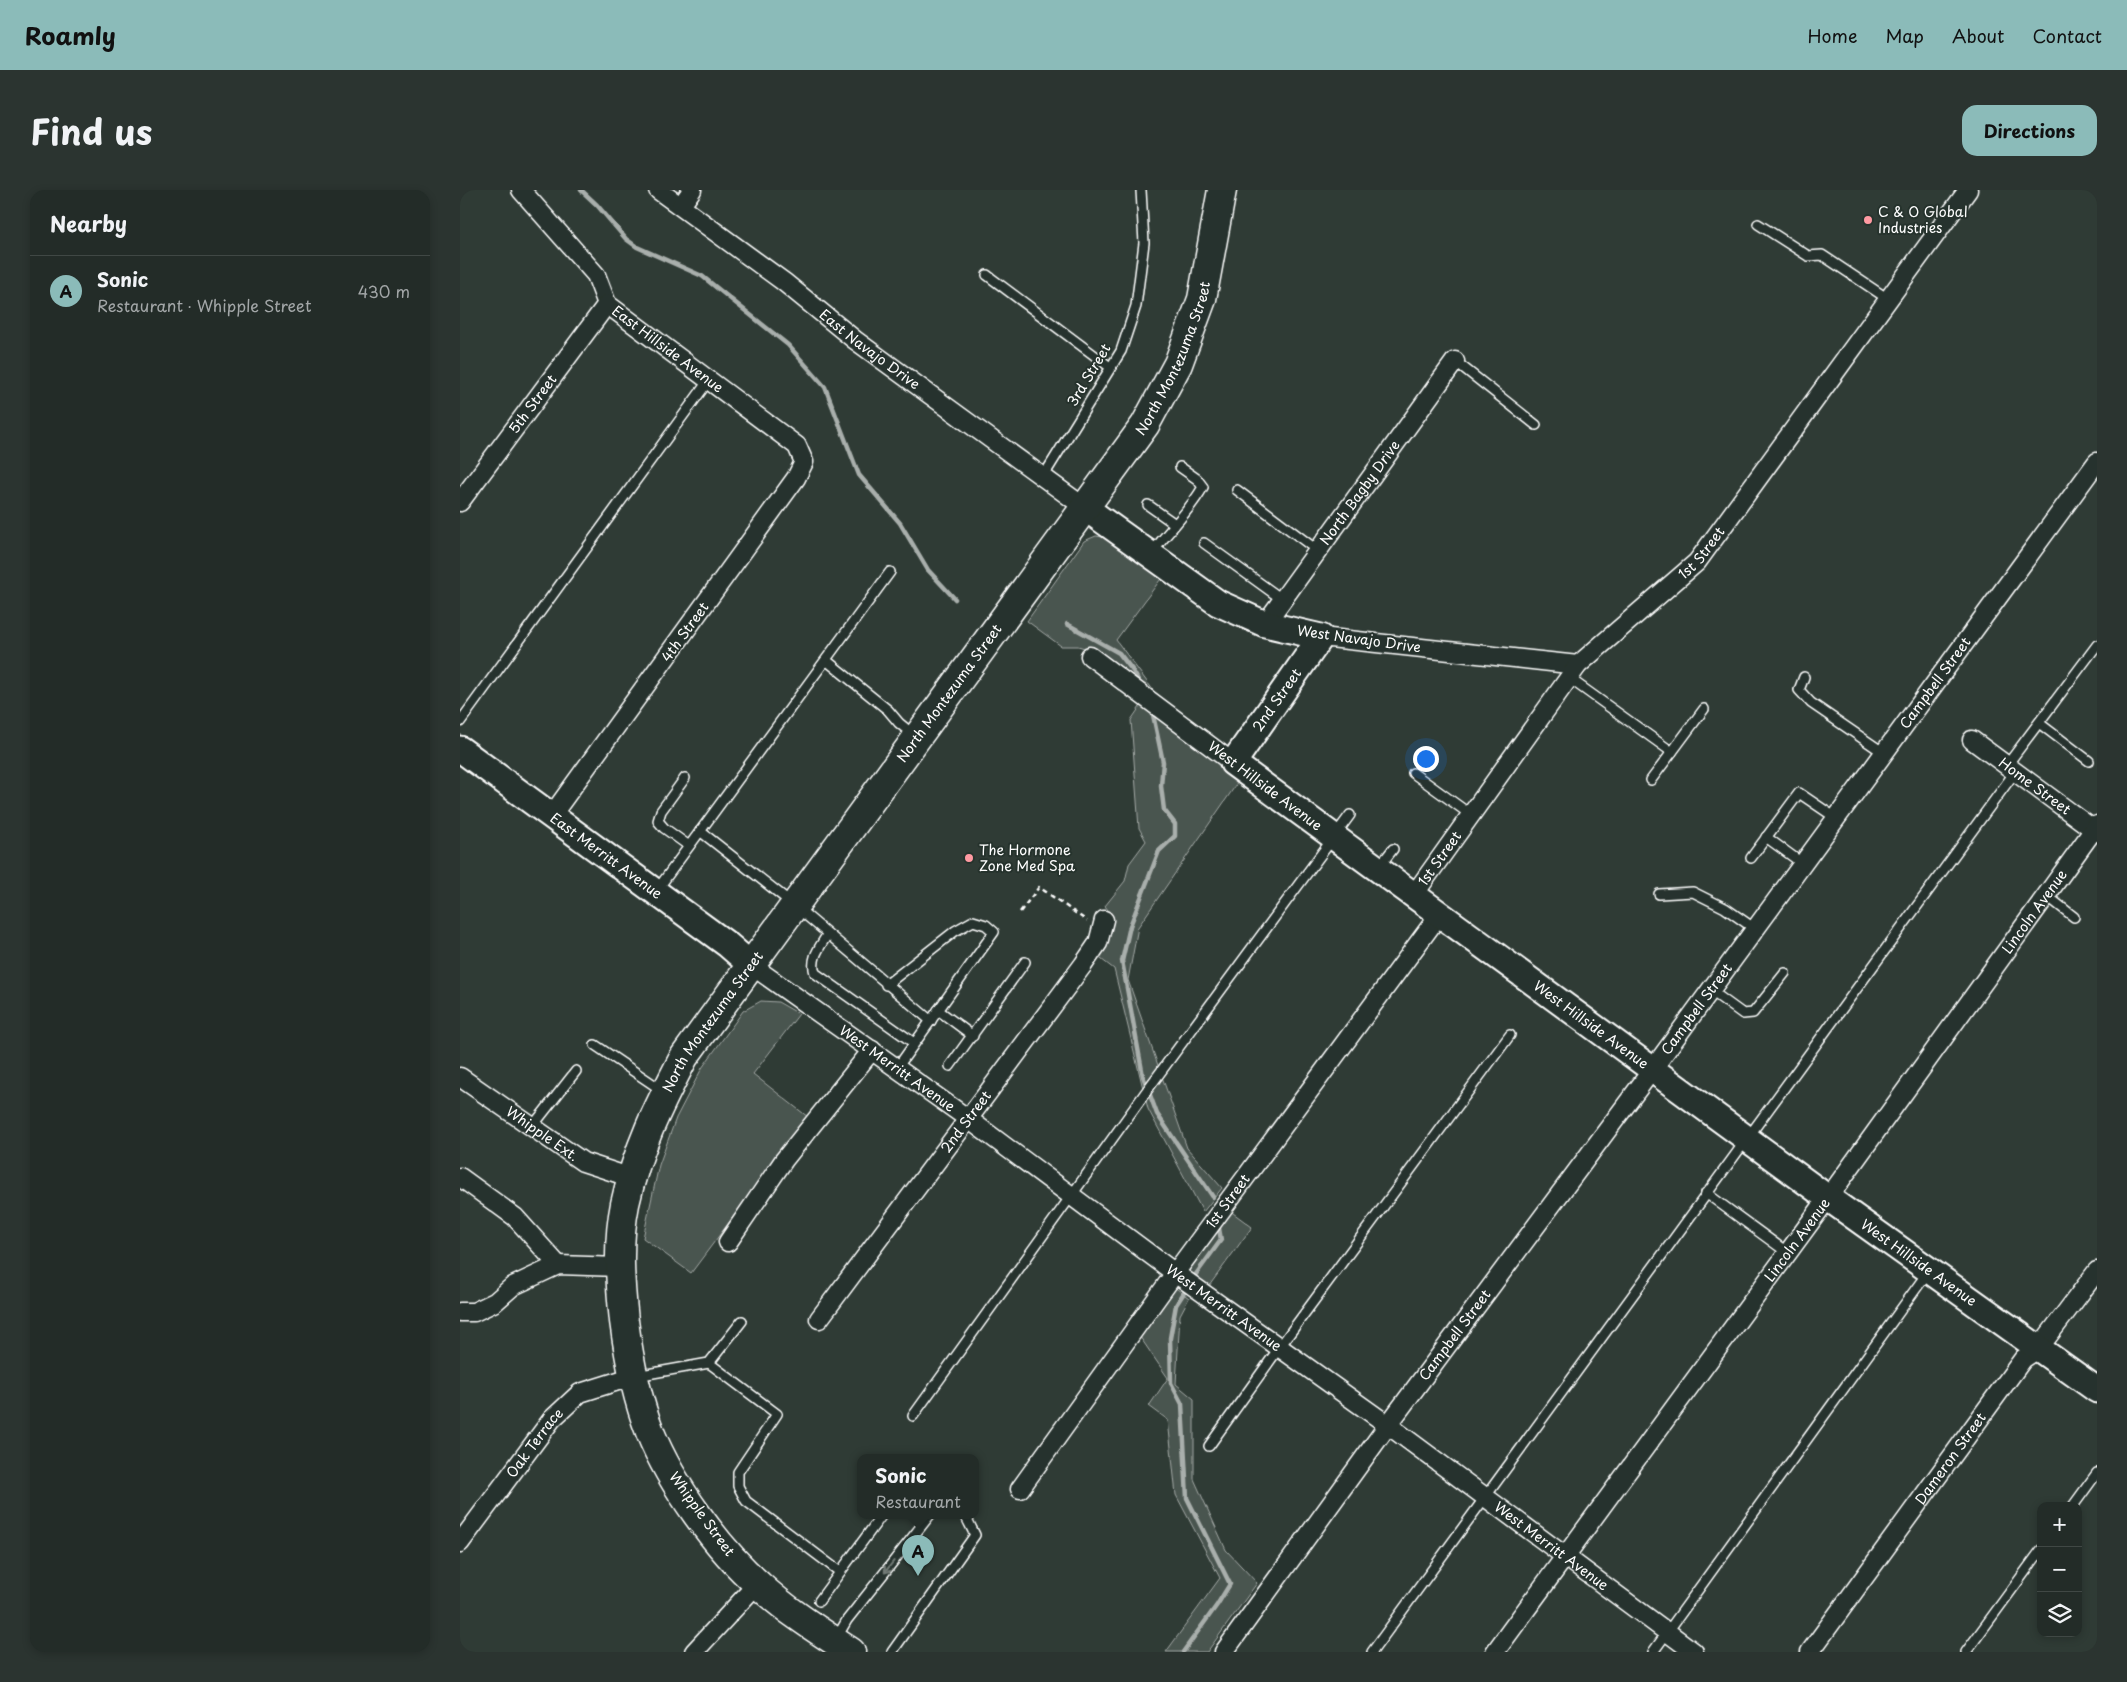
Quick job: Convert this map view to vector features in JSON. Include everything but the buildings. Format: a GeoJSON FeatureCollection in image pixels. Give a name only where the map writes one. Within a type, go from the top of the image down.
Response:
{"type":"FeatureCollection","features":[{"type":"Feature","properties":{"kind":"main road","name":"North Montezuma Street"},"geometry":{"type":"LineString","coordinates":[[632,1178],[636,1161],[652,1119],[684,1057],[1145,425],[1178,364],[1202,299],[1222,190]]}},
{"type":"Feature","properties":{"kind":"main road","name":"Whipple Street"},"geometry":{"type":"LineString","coordinates":[[632,1178],[625,1206],[619,1266],[628,1352],[639,1399],[651,1433],[678,1486],[712,1534],[758,1584],[805,1621],[843,1647]]}},
{"type":"Feature","properties":{"kind":"street","name":"East Hillside Avenue"},"geometry":{"type":"LineString","coordinates":[[520,190],[596,275],[606,304],[797,446]]}},
{"type":"Feature","properties":{"kind":"street","name":"East Navajo Drive"},"geometry":{"type":"LineString","coordinates":[[658,190],[784,282],[855,340],[1084,507]]}},
{"type":"Feature","properties":{"kind":"street"},"geometry":{"type":"LineString","coordinates":[[681,206],[692,190]]}},
{"type":"Feature","properties":{"kind":"street","name":"1st Street"},"geometry":{"type":"LineString","coordinates":[[1413,896],[1574,671],[1697,562],[1967,190]]}},
{"type":"Feature","properties":{"kind":"street","name":"5th Street"},"geometry":{"type":"LineString","coordinates":[[460,502],[606,304]]}},
{"type":"Feature","properties":{"kind":"street","name":"North Bagby Drive"},"geometry":{"type":"LineString","coordinates":[[1265,624],[1454,361]]}},
{"type":"Feature","properties":{"kind":"street","name":"4th Street"},"geometry":{"type":"LineString","coordinates":[[552,815],[796,478],[804,462],[797,446]]}},
{"type":"Feature","properties":{"kind":"street","name":"Campbell Street"},"geometry":{"type":"LineString","coordinates":[[1224,1652],[1388,1425],[1652,1070],[2097,462]]}},
{"type":"Feature","properties":{"kind":"street","name":"West Navajo Drive"},"geometry":{"type":"LineString","coordinates":[[1084,507],[1218,603],[1265,624],[1321,637],[1574,671]]}},
{"type":"Feature","properties":{"kind":"street","name":"2nd Street"},"geometry":{"type":"LineString","coordinates":[[1234,763],[1321,637]]}},
{"type":"Feature","properties":{"kind":"street","name":"West Hillside Avenue"},"geometry":{"type":"LineString","coordinates":[[1090,656],[1439,915],[1828,1198],[2097,1390]]}},
{"type":"Feature","properties":{"kind":"street","name":"Home Street"},"geometry":{"type":"LineString","coordinates":[[1972,740],[2096,829]]}},
{"type":"Feature","properties":{"kind":"street","name":"East Merritt Avenue"},"geometry":{"type":"LineString","coordinates":[[460,749],[552,815],[751,965]]}},
{"type":"Feature","properties":{"kind":"street","name":"Lincoln Avenue"},"geometry":{"type":"LineString","coordinates":[[1495,1652],[2096,829]]}},
{"type":"Feature","properties":{"kind":"street","name":"1st Street"},"geometry":{"type":"LineString","coordinates":[[1020,1489],[1439,915]]}},
{"type":"Feature","properties":{"kind":"street","name":"2nd Street"},"geometry":{"type":"LineString","coordinates":[[819,1320],[1098,943],[1099,923]]}},
{"type":"Feature","properties":{"kind":"street","name":"West Merritt Avenue"},"geometry":{"type":"LineString","coordinates":[[751,965],[967,1118],[1178,1275],[1388,1425],[1694,1652]]}},
{"type":"Feature","properties":{"kind":"street"},"geometry":{"type":"LineString","coordinates":[[728,1242],[784,1160],[872,1050]]}},
{"type":"Feature","properties":{"kind":"street","name":"Whipple Ext."},"geometry":{"type":"LineString","coordinates":[[460,1077],[583,1162],[632,1178]]}},
{"type":"Feature","properties":{"kind":"street"},"geometry":{"type":"LineString","coordinates":[[460,1177],[515,1217],[558,1265]]}},
{"type":"Feature","properties":{"kind":"street"},"geometry":{"type":"LineString","coordinates":[[460,1312],[474,1312],[495,1302],[513,1286],[558,1265],[619,1266]]}},
{"type":"Feature","properties":{"kind":"street","name":"Dameron Street"},"geometry":{"type":"LineString","coordinates":[[1810,1652],[2024,1359],[2039,1348],[2097,1270]]}},
{"type":"Feature","properties":{"kind":"street","name":"Oak Terrace"},"geometry":{"type":"LineString","coordinates":[[460,1543],[552,1419],[580,1393],[634,1376]]}},
{"type":"Feature","properties":{"kind":"street"},"geometry":{"type":"LineString","coordinates":[[694,1652],[758,1584]]}},
{"type":"Feature","properties":{"kind":"lane","name":"3rd Street"},"geometry":{"type":"LineString","coordinates":[[1043,476],[1121,351],[1136,306],[1144,242],[1141,190]]}},
{"type":"Feature","properties":{"kind":"lane"},"geometry":{"type":"LineString","coordinates":[[1758,224],[1808,256],[1822,255],[1888,299]]}},
{"type":"Feature","properties":{"kind":"lane"},"geometry":{"type":"LineString","coordinates":[[987,275],[1110,368]]}},
{"type":"Feature","properties":{"kind":"lane"},"geometry":{"type":"LineString","coordinates":[[1454,361],[1536,425]]}},
{"type":"Feature","properties":{"kind":"lane"},"geometry":{"type":"LineString","coordinates":[[460,722],[708,380]]}},
{"type":"Feature","properties":{"kind":"lane"},"geometry":{"type":"LineString","coordinates":[[1151,554],[1186,513],[1203,487],[1197,479],[1180,467]]}},
{"type":"Feature","properties":{"kind":"lane"},"geometry":{"type":"LineString","coordinates":[[1237,490],[1318,551]]}},
{"type":"Feature","properties":{"kind":"lane"},"geometry":{"type":"LineString","coordinates":[[1148,505],[1175,524]]}},
{"type":"Feature","properties":{"kind":"lane"},"geometry":{"type":"LineString","coordinates":[[1204,543],[1282,600]]}},
{"type":"Feature","properties":{"kind":"lane"},"geometry":{"type":"LineString","coordinates":[[655,892],[890,572]]}},
{"type":"Feature","properties":{"kind":"lane"},"geometry":{"type":"LineString","coordinates":[[1372,1652],[1486,1498],[1746,1138],[2011,768],[2038,723],[2097,645]]}},
{"type":"Feature","properties":{"kind":"lane"},"geometry":{"type":"LineString","coordinates":[[826,660],[888,710],[899,723],[916,737]]}},
{"type":"Feature","properties":{"kind":"lane"},"geometry":{"type":"LineString","coordinates":[[1574,671],[1672,752]]}},
{"type":"Feature","properties":{"kind":"lane"},"geometry":{"type":"LineString","coordinates":[[1804,677],[1799,690],[1811,703],[1884,752]]}},
{"type":"Feature","properties":{"kind":"lane"},"geometry":{"type":"LineString","coordinates":[[1651,780],[1704,710]]}},
{"type":"Feature","properties":{"kind":"lane"},"geometry":{"type":"LineString","coordinates":[[2038,723],[2089,762]]}},
{"type":"Feature","properties":{"kind":"lane"},"geometry":{"type":"LineString","coordinates":[[1414,773],[1471,815]]}},
{"type":"Feature","properties":{"kind":"lane"},"geometry":{"type":"LineString","coordinates":[[685,778],[661,811],[658,821],[689,846]]}},
{"type":"Feature","properties":{"kind":"lane"},"geometry":{"type":"LineString","coordinates":[[1751,858],[1799,792],[1836,818]]}},
{"type":"Feature","properties":{"kind":"lane"},"geometry":{"type":"LineString","coordinates":[[913,1416],[1071,1196],[1350,815]]}},
{"type":"Feature","properties":{"kind":"lane"},"geometry":{"type":"LineString","coordinates":[[700,831],[794,905],[886,985],[931,1021]]}},
{"type":"Feature","properties":{"kind":"lane"},"geometry":{"type":"LineString","coordinates":[[1766,837],[1803,864]]}},
{"type":"Feature","properties":{"kind":"lane"},"geometry":{"type":"LineString","coordinates":[[1378,870],[1393,849]]}},
{"type":"Feature","properties":{"kind":"lane"},"geometry":{"type":"LineString","coordinates":[[1659,894],[1693,892],[1724,908],[1755,929]]}},
{"type":"Feature","properties":{"kind":"lane"},"geometry":{"type":"LineString","coordinates":[[2046,895],[2074,917]]}},
{"type":"Feature","properties":{"kind":"lane"},"geometry":{"type":"LineString","coordinates":[[886,985],[954,931],[973,921],[986,925],[994,932],[897,1068]]}},
{"type":"Feature","properties":{"kind":"lane"},"geometry":{"type":"LineString","coordinates":[[827,935],[812,965],[815,973],[914,1043]]}},
{"type":"Feature","properties":{"kind":"lane"},"geometry":{"type":"LineString","coordinates":[[950,1066],[1025,962]]}},
{"type":"Feature","properties":{"kind":"lane"},"geometry":{"type":"LineString","coordinates":[[1710,990],[1743,1014],[1753,1013],[1785,973]]}},
{"type":"Feature","properties":{"kind":"lane"},"geometry":{"type":"LineString","coordinates":[[938,1010],[973,1036]]}},
{"type":"Feature","properties":{"kind":"lane"},"geometry":{"type":"LineString","coordinates":[[1209,1446],[1279,1348],[1510,1036]]}},
{"type":"Feature","properties":{"kind":"lane"},"geometry":{"type":"LineString","coordinates":[[595,1045],[666,1092]]}},
{"type":"Feature","properties":{"kind":"lane"},"geometry":{"type":"LineString","coordinates":[[532,1127],[576,1071]]}},
{"type":"Feature","properties":{"kind":"lane"},"geometry":{"type":"LineString","coordinates":[[1706,1193],[1788,1253]]}},
{"type":"Feature","properties":{"kind":"lane"},"geometry":{"type":"LineString","coordinates":[[1653,1652],[1929,1270]]}},
{"type":"Feature","properties":{"kind":"lane"},"geometry":{"type":"LineString","coordinates":[[634,1376],[709,1363],[742,1321]]}},
{"type":"Feature","properties":{"kind":"lane"},"geometry":{"type":"LineString","coordinates":[[709,1363],[777,1414],[738,1472],[738,1486],[746,1501],[840,1572]]}},
{"type":"Feature","properties":{"kind":"lane"},"geometry":{"type":"LineString","coordinates":[[2076,1502],[2097,1473]]}},
{"type":"Feature","properties":{"kind":"lane"},"geometry":{"type":"LineString","coordinates":[[819,1601],[879,1519]]}},
{"type":"Feature","properties":{"kind":"lane"},"geometry":{"type":"LineString","coordinates":[[843,1647],[846,1620],[927,1519]]}},
{"type":"Feature","properties":{"kind":"lane"},"geometry":{"type":"LineString","coordinates":[[892,1652],[975,1535],[967,1519]]}},
{"type":"Feature","properties":{"kind":"lane"},"geometry":{"type":"LineString","coordinates":[[1966,1652],[2037,1555]]}},
{"type":"Feature","properties":{"kind":"path"},"geometry":{"type":"LineString","coordinates":[[1020,912],[1038,887],[1099,923]]}},
{"type":"Feature","properties":{"kind":"shaded area"},"geometry":{"type":"Polygon","coordinates":[[[1096,536],[1110,538],[1163,576],[1116,640],[1159,698],[1095,651],[1078,646],[1061,646],[1027,621],[1084,541],[1096,536]]]}},
{"type":"Feature","properties":{"kind":"shaded area"},"geometry":{"type":"Polygon","coordinates":[[[1142,704],[1215,755],[1238,782],[1138,927],[1128,980],[1187,1148],[1222,1188],[1203,1212],[1148,1109],[1114,969],[1097,956],[1110,924],[1109,912],[1105,906],[1125,881],[1129,864],[1146,841],[1139,828],[1131,720],[1142,704]]]}},
{"type":"Feature","properties":{"kind":"shaded area"},"geometry":{"type":"Polygon","coordinates":[[[761,1001],[778,1002],[799,1014],[753,1074],[808,1117],[691,1273],[643,1238],[659,1165],[676,1118],[702,1068],[743,1011],[761,1001]]]}},
{"type":"Feature","properties":{"kind":"shaded area"},"geometry":{"type":"Polygon","coordinates":[[[1229,1210],[1252,1227],[1209,1286],[1186,1269],[1229,1210]]]}},
{"type":"Feature","properties":{"kind":"shaded area"},"geometry":{"type":"Polygon","coordinates":[[[1173,1286],[1189,1298],[1180,1315],[1176,1384],[1194,1399],[1194,1479],[1226,1550],[1257,1583],[1207,1652],[1166,1652],[1220,1578],[1176,1495],[1168,1420],[1149,1406],[1168,1378],[1140,1337],[1173,1286]]]}},
{"type":"Feature","properties":{"kind":"waterway"},"geometry":{"type":"LineString","coordinates":[[581,190],[597,205],[626,239],[637,247],[702,276],[788,345],[825,387],[859,475],[900,523],[928,570],[955,599]]}},
{"type":"Feature","properties":{"kind":"waterway"},"geometry":{"type":"LineString","coordinates":[[1067,624],[1119,653],[1133,671],[1142,687]]}},
{"type":"Feature","properties":{"kind":"waterway"},"geometry":{"type":"LineString","coordinates":[[1152,710],[1163,762],[1161,786],[1164,810],[1175,824],[1175,836],[1159,851],[1130,926],[1122,961],[1143,1076],[1157,1114],[1213,1197]]}},
{"type":"Feature","properties":{"kind":"waterway"},"geometry":{"type":"LineString","coordinates":[[1191,1281],[1221,1240],[1219,1228]]}},
{"type":"Feature","properties":{"kind":"waterway"},"geometry":{"type":"LineString","coordinates":[[1183,1652],[1230,1584],[1187,1498],[1182,1404],[1171,1383],[1170,1338],[1176,1305],[1187,1288]]}},
{"type":"Feature","properties":{"kind":"place","name":"C & O Global Industries"},"geometry":{"type":"Point","coordinates":[1868,220]}},
{"type":"Feature","properties":{"kind":"place","name":"The Hormone Zone Med Spa"},"geometry":{"type":"Point","coordinates":[969,858]}},
{"type":"Feature","properties":{"kind":"place","name":"Sonic"},"geometry":{"type":"Point","coordinates":[918,1576]}}]}
